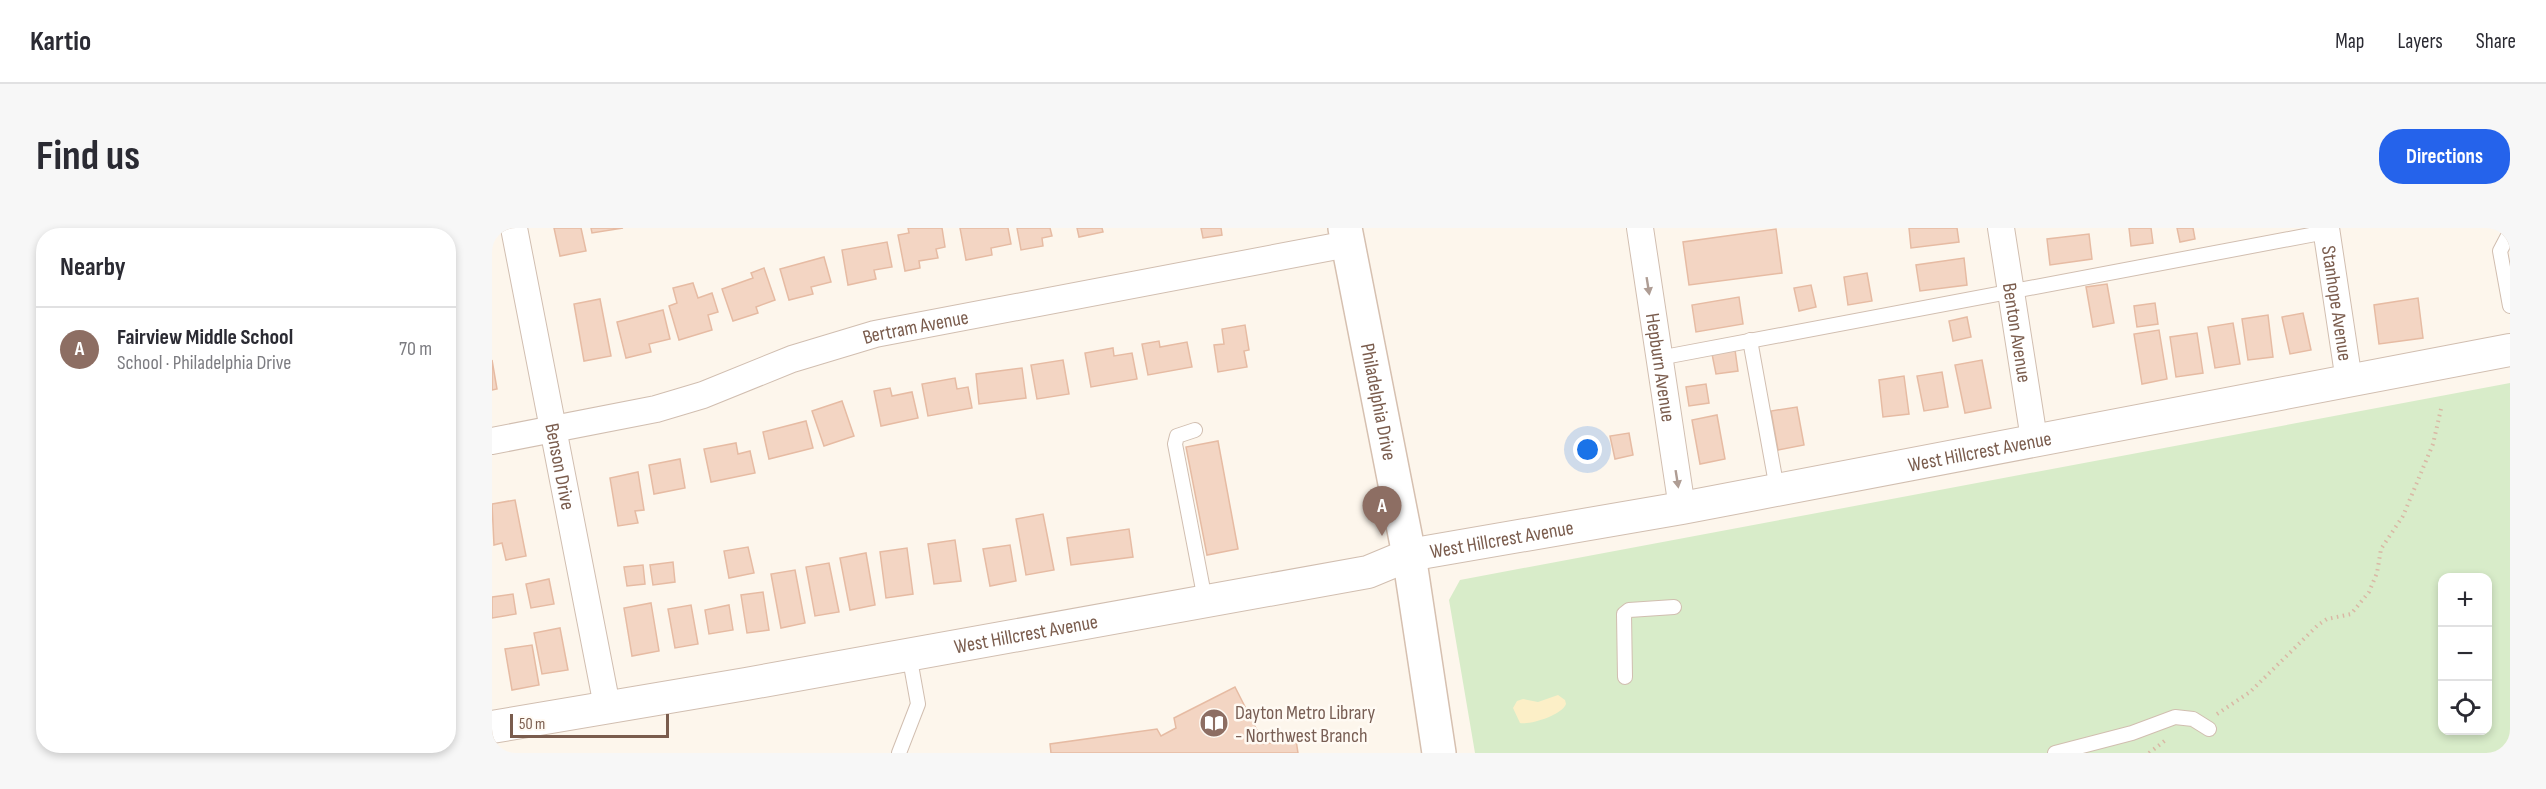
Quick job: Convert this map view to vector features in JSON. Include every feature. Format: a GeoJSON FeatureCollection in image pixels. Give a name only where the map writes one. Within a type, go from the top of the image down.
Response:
{"type":"FeatureCollection","features":[{"type":"Feature","properties":{"kind":"main road","name":"Philadelphia Drive"},"geometry":{"type":"LineString","coordinates":[[1346,236],[1409,555],[1439,753]]}},
{"type":"Feature","properties":{"kind":"street","name":"Benson Drive"},"geometry":{"type":"LineString","coordinates":[[514,228],[607,706]]}},
{"type":"Feature","properties":{"kind":"street","name":"Hepburn Avenue"},"geometry":{"type":"LineString","coordinates":[[1640,228],[1682,508]]}},
{"type":"Feature","properties":{"kind":"street","name":"Benton Avenue"},"geometry":{"type":"LineString","coordinates":[[2001,228],[2034,440]]}},
{"type":"Feature","properties":{"kind":"street","name":"Stanhope Avenue"},"geometry":{"type":"LineString","coordinates":[[2326,230],[2349,381]]}},
{"type":"Feature","properties":{"kind":"street","name":"Bertram Avenue"},"geometry":{"type":"LineString","coordinates":[[492,441],[656,409],[704,395],[792,359],[875,334],[1346,236]]}},
{"type":"Feature","properties":{"kind":"street","name":"West Hillcrest Avenue"},"geometry":{"type":"LineString","coordinates":[[492,727],[1368,572],[1409,555],[1682,508],[2510,350]]}},
{"type":"Feature","properties":{"kind":"lane"},"geometry":{"type":"LineString","coordinates":[[1659,358],[2326,230]]}},
{"type":"Feature","properties":{"kind":"lane"},"geometry":{"type":"LineString","coordinates":[[2510,232],[2500,251],[2510,306]]}},
{"type":"Feature","properties":{"kind":"lane"},"geometry":{"type":"LineString","coordinates":[[1750,340],[1777,489]]}},
{"type":"Feature","properties":{"kind":"lane"},"geometry":{"type":"LineString","coordinates":[[1195,430],[1177,436],[1175,444],[1204,600]]}},
{"type":"Feature","properties":{"kind":"lane"},"geometry":{"type":"LineString","coordinates":[[1625,677],[1624,614],[1629,610],[1674,607]]}},
{"type":"Feature","properties":{"kind":"lane"},"geometry":{"type":"LineString","coordinates":[[899,753],[918,704],[909,654]]}},
{"type":"Feature","properties":{"kind":"lane"},"geometry":{"type":"LineString","coordinates":[[2055,753],[2123,736],[2175,717],[2193,719],[2209,729]]}},
{"type":"Feature","properties":{"kind":"path"},"geometry":{"type":"LineString","coordinates":[[2215,715],[2250,692],[2318,625],[2327,619],[2351,614],[2369,591],[2377,573],[2381,549],[2403,516],[2433,444],[2441,409]]}},
{"type":"Feature","properties":{"kind":"path"},"geometry":{"type":"LineString","coordinates":[[2148,753],[2170,738]]}},
{"type":"Feature","properties":{"kind":"green space"},"geometry":{"type":"Polygon","coordinates":[[[2510,383],[2510,753],[1475,753],[1449,600],[1460,580],[2510,383]]]}},
{"type":"Feature","properties":{"kind":"sand"},"geometry":{"type":"Polygon","coordinates":[[[1558,695],[1565,700],[1566,704],[1559,712],[1538,721],[1520,723],[1513,708],[1517,701],[1523,699],[1538,702],[1558,695]]]}},
{"type":"Feature","properties":{"kind":"building"},"geometry":{"type":"Polygon","coordinates":[[[554,228],[581,228],[586,251],[560,256],[554,228]]]}},
{"type":"Feature","properties":{"kind":"building"},"geometry":{"type":"Polygon","coordinates":[[[591,228],[623,228],[592,233],[591,228]]]}},
{"type":"Feature","properties":{"kind":"building"},"geometry":{"type":"Polygon","coordinates":[[[908,228],[942,228],[945,247],[936,249],[938,258],[919,261],[920,268],[905,271],[898,235],[909,233],[908,228]]]}},
{"type":"Feature","properties":{"kind":"building"},"geometry":{"type":"Polygon","coordinates":[[[960,228],[1008,228],[1011,244],[991,248],[992,255],[966,260],[960,228]]]}},
{"type":"Feature","properties":{"kind":"building"},"geometry":{"type":"Polygon","coordinates":[[[1017,228],[1050,228],[1052,236],[1042,238],[1043,246],[1021,250],[1017,228]]]}},
{"type":"Feature","properties":{"kind":"building"},"geometry":{"type":"Polygon","coordinates":[[[1077,228],[1102,228],[1103,232],[1079,237],[1077,228]]]}},
{"type":"Feature","properties":{"kind":"building"},"geometry":{"type":"Polygon","coordinates":[[[1201,228],[1221,228],[1222,235],[1203,238],[1201,228]]]}},
{"type":"Feature","properties":{"kind":"building"},"geometry":{"type":"Polygon","coordinates":[[[1909,228],[1957,228],[1959,242],[1911,248],[1909,228]]]}},
{"type":"Feature","properties":{"kind":"building"},"geometry":{"type":"Polygon","coordinates":[[[2129,228],[2151,228],[2153,243],[2131,246],[2129,228]]]}},
{"type":"Feature","properties":{"kind":"building"},"geometry":{"type":"Polygon","coordinates":[[[2177,228],[2193,228],[2195,239],[2180,242],[2177,228]]]}},
{"type":"Feature","properties":{"kind":"building"},"geometry":{"type":"Polygon","coordinates":[[[1776,229],[1782,273],[1689,285],[1683,242],[1776,229]]]}},
{"type":"Feature","properties":{"kind":"building"},"geometry":{"type":"Polygon","coordinates":[[[2089,234],[2092,259],[2050,265],[2047,239],[2089,234]]]}},
{"type":"Feature","properties":{"kind":"building"},"geometry":{"type":"Polygon","coordinates":[[[887,242],[892,267],[874,270],[876,279],[848,285],[842,250],[887,242]]]}},
{"type":"Feature","properties":{"kind":"building"},"geometry":{"type":"Polygon","coordinates":[[[824,257],[831,282],[811,287],[813,294],[789,300],[780,269],[824,257]]]}},
{"type":"Feature","properties":{"kind":"building"},"geometry":{"type":"Polygon","coordinates":[[[1964,258],[1967,285],[1920,291],[1916,265],[1964,258]]]}},
{"type":"Feature","properties":{"kind":"building"},"geometry":{"type":"Polygon","coordinates":[[[764,268],[775,300],[756,307],[758,313],[733,321],[722,289],[753,278],[751,273],[764,268]]]}},
{"type":"Feature","properties":{"kind":"building"},"geometry":{"type":"Polygon","coordinates":[[[1867,273],[1872,301],[1848,305],[1844,277],[1867,273]]]}},
{"type":"Feature","properties":{"kind":"building"},"geometry":{"type":"Polygon","coordinates":[[[693,283],[698,298],[712,293],[718,312],[708,315],[712,330],[679,340],[669,306],[677,303],[673,288],[693,283]]]}},
{"type":"Feature","properties":{"kind":"building"},"geometry":{"type":"Polygon","coordinates":[[[2107,284],[2114,323],[2093,327],[2086,287],[2107,284]]]}},
{"type":"Feature","properties":{"kind":"building"},"geometry":{"type":"Polygon","coordinates":[[[1811,285],[1816,307],[1799,311],[1794,288],[1811,285]]]}},
{"type":"Feature","properties":{"kind":"building"},"geometry":{"type":"Polygon","coordinates":[[[1739,297],[1743,324],[1696,332],[1692,305],[1739,297]]]}},
{"type":"Feature","properties":{"kind":"building"},"geometry":{"type":"Polygon","coordinates":[[[2418,298],[2423,338],[2379,344],[2374,305],[2418,298]]]}},
{"type":"Feature","properties":{"kind":"building"},"geometry":{"type":"Polygon","coordinates":[[[600,299],[611,356],[584,361],[574,304],[600,299]]]}},
{"type":"Feature","properties":{"kind":"building"},"geometry":{"type":"Polygon","coordinates":[[[2155,303],[2158,324],[2137,327],[2134,306],[2155,303]]]}},
{"type":"Feature","properties":{"kind":"building"},"geometry":{"type":"Polygon","coordinates":[[[663,310],[670,339],[649,344],[651,352],[626,358],[617,322],[663,310]]]}},
{"type":"Feature","properties":{"kind":"building"},"geometry":{"type":"Polygon","coordinates":[[[2303,313],[2311,350],[2290,354],[2282,317],[2303,313]]]}},
{"type":"Feature","properties":{"kind":"building"},"geometry":{"type":"Polygon","coordinates":[[[2268,315],[2273,357],[2248,360],[2242,319],[2268,315]]]}},
{"type":"Feature","properties":{"kind":"building"},"geometry":{"type":"Polygon","coordinates":[[[1967,317],[1971,337],[1953,341],[1949,321],[1967,317]]]}},
{"type":"Feature","properties":{"kind":"building"},"geometry":{"type":"Polygon","coordinates":[[[2233,323],[2240,364],[2215,368],[2208,327],[2233,323]]]}},
{"type":"Feature","properties":{"kind":"building"},"geometry":{"type":"Polygon","coordinates":[[[1245,325],[1249,350],[1244,351],[1247,367],[1218,372],[1214,345],[1224,344],[1222,329],[1245,325]]]}},
{"type":"Feature","properties":{"kind":"building"},"geometry":{"type":"Polygon","coordinates":[[[2159,330],[2167,379],[2142,384],[2134,334],[2159,330]]]}},
{"type":"Feature","properties":{"kind":"building"},"geometry":{"type":"Polygon","coordinates":[[[2197,333],[2203,373],[2176,377],[2170,337],[2197,333]]]}},
{"type":"Feature","properties":{"kind":"building"},"geometry":{"type":"Polygon","coordinates":[[[1159,341],[1160,347],[1187,342],[1192,367],[1148,375],[1142,344],[1159,341]]]}},
{"type":"Feature","properties":{"kind":"building"},"geometry":{"type":"Polygon","coordinates":[[[1113,348],[1114,356],[1132,353],[1137,379],[1091,387],[1085,353],[1113,348]]]}},
{"type":"Feature","properties":{"kind":"building"},"geometry":{"type":"Polygon","coordinates":[[[1735,350],[1738,371],[1716,374],[1712,354],[1735,350]]]}},
{"type":"Feature","properties":{"kind":"building"},"geometry":{"type":"Polygon","coordinates":[[[492,360],[497,389],[492,390],[492,360]]]}},
{"type":"Feature","properties":{"kind":"building"},"geometry":{"type":"Polygon","coordinates":[[[1063,360],[1069,394],[1037,399],[1031,365],[1063,360]]]}},
{"type":"Feature","properties":{"kind":"building"},"geometry":{"type":"Polygon","coordinates":[[[1982,360],[1991,408],[1965,413],[1955,365],[1982,360]]]}},
{"type":"Feature","properties":{"kind":"building"},"geometry":{"type":"Polygon","coordinates":[[[1022,368],[1026,398],[979,404],[976,374],[1022,368]]]}},
{"type":"Feature","properties":{"kind":"building"},"geometry":{"type":"Polygon","coordinates":[[[1942,372],[1948,407],[1924,411],[1917,376],[1942,372]]]}},
{"type":"Feature","properties":{"kind":"building"},"geometry":{"type":"Polygon","coordinates":[[[1904,376],[1909,414],[1883,417],[1879,380],[1904,376]]]}},
{"type":"Feature","properties":{"kind":"building"},"geometry":{"type":"Polygon","coordinates":[[[955,378],[957,389],[968,387],[972,408],[928,416],[922,384],[955,378]]]}},
{"type":"Feature","properties":{"kind":"building"},"geometry":{"type":"Polygon","coordinates":[[[1706,384],[1709,403],[1689,406],[1686,387],[1706,384]]]}},
{"type":"Feature","properties":{"kind":"building"},"geometry":{"type":"Polygon","coordinates":[[[890,388],[892,396],[912,392],[918,418],[881,426],[874,391],[890,388]]]}},
{"type":"Feature","properties":{"kind":"building"},"geometry":{"type":"Polygon","coordinates":[[[842,401],[854,436],[824,446],[812,411],[842,401]]]}},
{"type":"Feature","properties":{"kind":"building"},"geometry":{"type":"Polygon","coordinates":[[[1797,407],[1804,445],[1778,450],[1771,411],[1797,407]]]}},
{"type":"Feature","properties":{"kind":"building"},"geometry":{"type":"Polygon","coordinates":[[[1717,415],[1725,459],[1700,464],[1692,420],[1717,415]]]}},
{"type":"Feature","properties":{"kind":"building"},"geometry":{"type":"Polygon","coordinates":[[[806,421],[813,448],[769,459],[763,432],[806,421]]]}},
{"type":"Feature","properties":{"kind":"building"},"geometry":{"type":"Polygon","coordinates":[[[1629,433],[1633,455],[1615,459],[1610,436],[1629,433]]]}},
{"type":"Feature","properties":{"kind":"building"},"geometry":{"type":"Polygon","coordinates":[[[1218,441],[1238,549],[1207,555],[1186,447],[1218,441]]]}},
{"type":"Feature","properties":{"kind":"building"},"geometry":{"type":"Polygon","coordinates":[[[736,443],[738,454],[750,451],[755,473],[711,482],[704,449],[736,443]]]}},
{"type":"Feature","properties":{"kind":"building"},"geometry":{"type":"Polygon","coordinates":[[[680,459],[685,488],[654,494],[649,465],[680,459]]]}},
{"type":"Feature","properties":{"kind":"building"},"geometry":{"type":"Polygon","coordinates":[[[638,472],[644,510],[635,511],[638,523],[618,526],[610,478],[638,472]]]}},
{"type":"Feature","properties":{"kind":"building"},"geometry":{"type":"Polygon","coordinates":[[[515,500],[526,556],[506,560],[502,543],[494,545],[492,504],[515,500]]]}},
{"type":"Feature","properties":{"kind":"building"},"geometry":{"type":"Polygon","coordinates":[[[1043,514],[1054,570],[1026,575],[1016,519],[1043,514]]]}},
{"type":"Feature","properties":{"kind":"building"},"geometry":{"type":"Polygon","coordinates":[[[1129,529],[1133,557],[1071,565],[1067,538],[1129,529]]]}},
{"type":"Feature","properties":{"kind":"building"},"geometry":{"type":"Polygon","coordinates":[[[955,540],[961,581],[934,584],[928,544],[955,540]]]}},
{"type":"Feature","properties":{"kind":"building"},"geometry":{"type":"Polygon","coordinates":[[[1010,545],[1016,581],[990,586],[983,549],[1010,545]]]}},
{"type":"Feature","properties":{"kind":"building"},"geometry":{"type":"Polygon","coordinates":[[[748,547],[754,573],[729,578],[724,551],[748,547]]]}},
{"type":"Feature","properties":{"kind":"building"},"geometry":{"type":"Polygon","coordinates":[[[907,548],[913,594],[886,598],[880,552],[907,548]]]}},
{"type":"Feature","properties":{"kind":"building"},"geometry":{"type":"Polygon","coordinates":[[[866,553],[875,605],[850,610],[840,558],[866,553]]]}},
{"type":"Feature","properties":{"kind":"building"},"geometry":{"type":"Polygon","coordinates":[[[673,562],[675,582],[653,585],[650,565],[673,562]]]}},
{"type":"Feature","properties":{"kind":"building"},"geometry":{"type":"Polygon","coordinates":[[[829,563],[839,612],[815,616],[806,567],[829,563]]]}},
{"type":"Feature","properties":{"kind":"building"},"geometry":{"type":"Polygon","coordinates":[[[643,565],[645,584],[627,586],[624,567],[643,565]]]}},
{"type":"Feature","properties":{"kind":"building"},"geometry":{"type":"Polygon","coordinates":[[[795,570],[805,623],[781,628],[771,574],[795,570]]]}},
{"type":"Feature","properties":{"kind":"building"},"geometry":{"type":"Polygon","coordinates":[[[549,579],[554,604],[531,608],[526,584],[549,579]]]}},
{"type":"Feature","properties":{"kind":"building"},"geometry":{"type":"Polygon","coordinates":[[[763,592],[769,630],[747,633],[741,595],[763,592]]]}},
{"type":"Feature","properties":{"kind":"building"},"geometry":{"type":"Polygon","coordinates":[[[513,594],[516,614],[492,618],[492,597],[513,594]]]}},
{"type":"Feature","properties":{"kind":"building"},"geometry":{"type":"Polygon","coordinates":[[[651,603],[659,651],[632,656],[624,608],[651,603]]]}},
{"type":"Feature","properties":{"kind":"building"},"geometry":{"type":"Polygon","coordinates":[[[691,605],[698,644],[675,648],[668,609],[691,605]]]}},
{"type":"Feature","properties":{"kind":"building"},"geometry":{"type":"Polygon","coordinates":[[[729,605],[733,630],[709,634],[705,610],[729,605]]]}},
{"type":"Feature","properties":{"kind":"building"},"geometry":{"type":"Polygon","coordinates":[[[560,628],[568,670],[542,674],[534,633],[560,628]]]}},
{"type":"Feature","properties":{"kind":"building"},"geometry":{"type":"Polygon","coordinates":[[[532,645],[539,685],[512,690],[505,649],[532,645]]]}},
{"type":"Feature","properties":{"kind":"building","name":"Dayton Metro Library - Northwest Branch"},"geometry":{"type":"Polygon","coordinates":[[[1235,687],[1264,744],[1296,740],[1298,753],[1051,753],[1050,744],[1157,729],[1161,736],[1176,728],[1174,718],[1235,687]]]}},
{"type":"Feature","properties":{"kind":"place","name":"Fairview Middle School"},"geometry":{"type":"Point","coordinates":[1382,536]}},
{"type":"Feature","properties":{"kind":"place","name":"Dayton Metro Library - Northwest Branch"},"geometry":{"type":"Point","coordinates":[1214,723]}}]}
